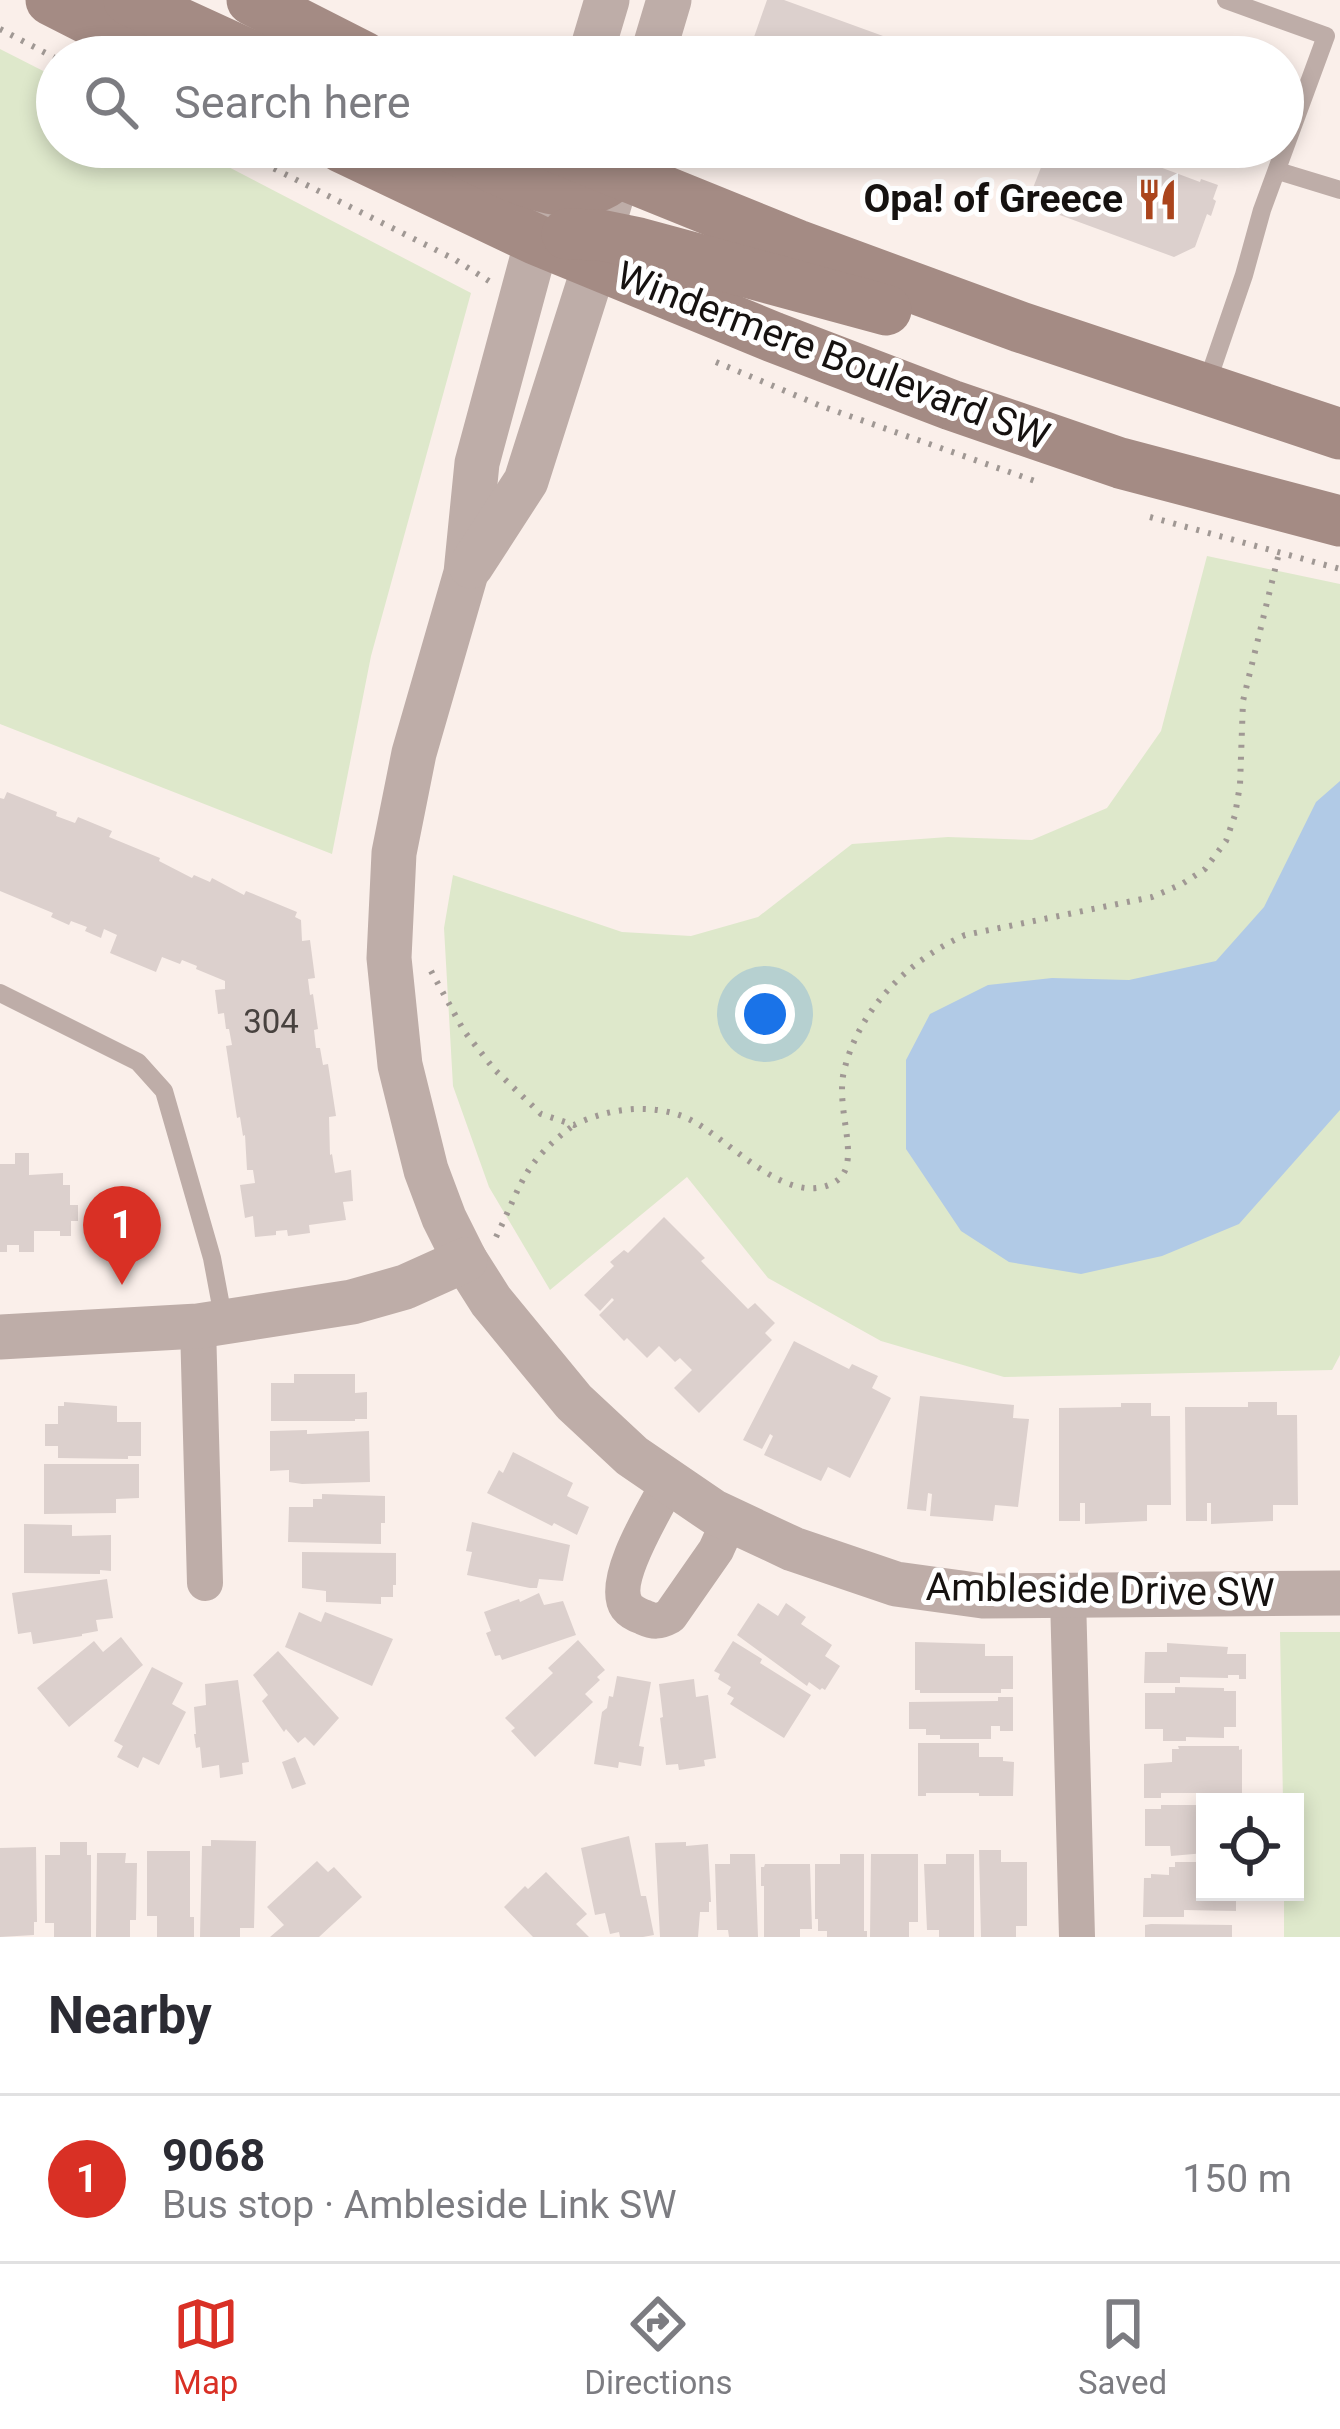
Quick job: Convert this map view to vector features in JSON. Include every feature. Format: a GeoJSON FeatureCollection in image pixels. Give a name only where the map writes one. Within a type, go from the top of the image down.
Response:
{"type":"FeatureCollection","features":[{"type":"Feature","properties":{"kind":"main road"},"geometry":{"type":"LineString","coordinates":[[50,0],[121,36]]}},
{"type":"Feature","properties":{"kind":"main road"},"geometry":{"type":"LineString","coordinates":[[128,0],[208,36]]}},
{"type":"Feature","properties":{"kind":"main road"},"geometry":{"type":"LineString","coordinates":[[252,0],[323,36]]}},
{"type":"Feature","properties":{"kind":"main road","name":"Windermere Boulevard SW"},"geometry":{"type":"LineString","coordinates":[[385,168],[537,240],[598,250],[795,346],[993,420],[1120,463],[1340,521]]}},
{"type":"Feature","properties":{"kind":"main road"},"geometry":{"type":"LineString","coordinates":[[641,168],[797,245],[1020,327],[1340,434]]}},
{"type":"Feature","properties":{"kind":"main road"},"geometry":{"type":"LineString","coordinates":[[598,250],[768,277],[962,331],[1020,327]]}},
{"type":"Feature","properties":{"kind":"street"},"geometry":{"type":"LineString","coordinates":[[596,36],[607,0]]}},
{"type":"Feature","properties":{"kind":"street"},"geometry":{"type":"LineString","coordinates":[[658,36],[669,0]]}},
{"type":"Feature","properties":{"kind":"street","name":"Ambleside Drive SW"},"geometry":{"type":"LineString","coordinates":[[555,168],[477,463],[466,573],[414,753],[394,853],[389,958],[400,1065],[426,1170],[444,1218],[480,1249],[491,1301],[574,1402],[632,1456],[714,1512],[793,1549],[896,1585],[983,1596],[1340,1593]]}},
{"type":"Feature","properties":{"kind":"street","name":"Ambleside Drive SW"},"geometry":{"type":"LineString","coordinates":[[466,573],[526,482],[621,168]]}},
{"type":"Feature","properties":{"kind":"street"},"geometry":{"type":"LineString","coordinates":[[0,1337],[211,1324],[352,1301],[405,1286],[480,1249]]}},
{"type":"Feature","properties":{"kind":"street"},"geometry":{"type":"LineString","coordinates":[[205,1583],[211,1324]]}},
{"type":"Feature","properties":{"kind":"street"},"geometry":{"type":"LineString","coordinates":[[670,1481],[636,1544],[625,1578],[623,1600],[628,1609],[654,1622],[670,1616],[716,1550],[730,1519]]}},
{"type":"Feature","properties":{"kind":"street"},"geometry":{"type":"LineString","coordinates":[[1068,1597],[1077,1937]]}},
{"type":"Feature","properties":{"kind":"lane"},"geometry":{"type":"LineString","coordinates":[[1226,0],[1326,36],[1304,98]]}},
{"type":"Feature","properties":{"kind":"lane"},"geometry":{"type":"LineString","coordinates":[[1205,391],[1279,168]]}},
{"type":"Feature","properties":{"kind":"lane"},"geometry":{"type":"LineString","coordinates":[[1278,171],[1340,190]]}},
{"type":"Feature","properties":{"kind":"lane"},"geometry":{"type":"LineString","coordinates":[[0,993],[138,1062],[164,1091],[212,1258],[211,1324]]}},
{"type":"Feature","properties":{"kind":"path"},"geometry":{"type":"LineString","coordinates":[[0,29],[36,48]]}},
{"type":"Feature","properties":{"kind":"path"},"geometry":{"type":"LineString","coordinates":[[273,168],[491,282]]}},
{"type":"Feature","properties":{"kind":"path"},"geometry":{"type":"LineString","coordinates":[[480,1249],[526,1170],[548,1145],[597,1114],[654,1109],[680,1116],[706,1128],[767,1175],[818,1189],[839,1180],[847,1155],[844,1067],[868,1014],[915,965],[965,935],[1152,896],[1205,869],[1226,842],[1240,785],[1243,701],[1279,553]]}},
{"type":"Feature","properties":{"kind":"path"},"geometry":{"type":"LineString","coordinates":[[426,963],[464,1031],[494,1069],[542,1114],[574,1125]]}},
{"type":"Feature","properties":{"kind":"green space"},"geometry":{"type":"Polygon","coordinates":[[[0,49],[36,67],[36,168],[230,168],[471,293],[371,656],[332,854],[0,724],[0,49]]]}},
{"type":"Feature","properties":{"kind":"green space"},"geometry":{"type":"Polygon","coordinates":[[[1207,556],[1340,584],[1340,1355],[1332,1370],[1004,1377],[881,1341],[768,1278],[687,1177],[550,1290],[489,1187],[453,1086],[444,928],[453,875],[622,932],[691,936],[758,917],[852,844],[948,837],[1032,840],[1107,808],[1161,731],[1207,556]]]}},
{"type":"Feature","properties":{"kind":"green space"},"geometry":{"type":"Polygon","coordinates":[[[1280,1632],[1340,1632],[1340,1937],[1284,1937],[1284,1901],[1304,1901],[1304,1793],[1283,1793],[1280,1632]]]}},
{"type":"Feature","properties":{"kind":"water"},"geometry":{"type":"Polygon","coordinates":[[[1340,781],[1340,1110],[1239,1224],[1162,1256],[1081,1274],[1009,1262],[961,1231],[906,1149],[906,1060],[930,1014],[988,985],[1052,978],[1129,980],[1216,961],[1264,907],[1316,802],[1340,781]]]}},
{"type":"Feature","properties":{"kind":"building"},"geometry":{"type":"Polygon","coordinates":[[[767,0],[784,0],[883,36],[754,36],[767,0]]]}},
{"type":"Feature","properties":{"kind":"building"},"geometry":{"type":"Polygon","coordinates":[[[1041,168],[1162,168],[1218,185],[1211,216],[1207,214],[1195,247],[1174,257],[1038,207],[1031,193],[1041,168]]]}},
{"type":"Feature","properties":{"kind":"building"},"geometry":{"type":"Polygon","coordinates":[[[7,792],[57,812],[56,816],[75,823],[78,817],[112,831],[109,837],[160,858],[192,878],[210,882],[212,878],[244,895],[246,891],[297,912],[302,941],[310,940],[315,978],[308,979],[318,1029],[314,1030],[316,1048],[320,1048],[323,1065],[328,1064],[336,1116],[329,1117],[330,1155],[335,1173],[351,1170],[353,1201],[343,1202],[346,1220],[309,1225],[310,1233],[288,1236],[287,1230],[255,1237],[253,1216],[245,1218],[240,1185],[255,1183],[253,1170],[247,1170],[245,1135],[237,1118],[226,1046],[232,1045],[224,1013],[218,1014],[215,990],[225,989],[225,981],[182,960],[180,964],[162,957],[156,972],[110,953],[117,935],[104,929],[101,938],[85,931],[87,927],[71,921],[69,925],[51,917],[53,913],[0,891],[0,798],[7,792]]]}},
{"type":"Feature","properties":{"kind":"building"},"geometry":{"type":"Polygon","coordinates":[[[15,1153],[29,1153],[29,1175],[63,1173],[63,1185],[70,1185],[70,1205],[78,1205],[71,1236],[34,1231],[34,1252],[19,1252],[19,1245],[7,1245],[7,1252],[0,1252],[0,1164],[15,1164],[15,1153]]]}},
{"type":"Feature","properties":{"kind":"building"},"geometry":{"type":"Polygon","coordinates":[[[664,1217],[748,1309],[755,1303],[775,1323],[765,1333],[772,1340],[699,1413],[674,1388],[692,1370],[659,1346],[647,1358],[599,1315],[612,1298],[600,1311],[584,1295],[614,1266],[610,1262],[624,1250],[628,1253],[664,1217]]]}},
{"type":"Feature","properties":{"kind":"building"},"geometry":{"type":"Polygon","coordinates":[[[794,1341],[849,1369],[852,1364],[878,1376],[872,1388],[891,1398],[850,1478],[828,1467],[821,1481],[764,1455],[770,1434],[762,1449],[743,1440],[794,1341]]]}},
{"type":"Feature","properties":{"kind":"building"},"geometry":{"type":"Polygon","coordinates":[[[294,1374],[355,1374],[355,1393],[367,1392],[367,1419],[271,1421],[271,1383],[294,1383],[294,1374]]]}},
{"type":"Feature","properties":{"kind":"building"},"geometry":{"type":"Polygon","coordinates":[[[920,1396],[1014,1405],[1013,1418],[1029,1419],[1018,1507],[995,1505],[993,1521],[930,1516],[932,1494],[928,1493],[926,1511],[907,1509],[920,1396]]]}},
{"type":"Feature","properties":{"kind":"building"},"geometry":{"type":"Polygon","coordinates":[[[64,1402],[117,1406],[117,1422],[141,1422],[141,1456],[58,1458],[58,1446],[45,1446],[45,1424],[58,1424],[58,1406],[64,1402]]]}},
{"type":"Feature","properties":{"kind":"building"},"geometry":{"type":"Polygon","coordinates":[[[1248,1402],[1277,1402],[1277,1415],[1297,1415],[1298,1505],[1273,1505],[1273,1521],[1211,1524],[1211,1503],[1207,1503],[1207,1521],[1186,1521],[1185,1407],[1248,1407],[1248,1402]]]}},
{"type":"Feature","properties":{"kind":"building"},"geometry":{"type":"Polygon","coordinates":[[[1121,1403],[1151,1403],[1151,1416],[1170,1416],[1171,1505],[1147,1505],[1147,1521],[1085,1524],[1085,1503],[1080,1503],[1080,1521],[1059,1521],[1059,1408],[1121,1407],[1121,1403]]]}},
{"type":"Feature","properties":{"kind":"building"},"geometry":{"type":"Polygon","coordinates":[[[307,1430],[307,1434],[369,1431],[370,1482],[302,1484],[289,1482],[289,1470],[270,1471],[270,1431],[307,1430]]]}},
{"type":"Feature","properties":{"kind":"building"},"geometry":{"type":"Polygon","coordinates":[[[513,1452],[573,1483],[567,1496],[589,1507],[577,1535],[487,1493],[513,1452]]]}},
{"type":"Feature","properties":{"kind":"building"},"geometry":{"type":"Polygon","coordinates":[[[44,1464],[139,1464],[139,1498],[116,1499],[116,1513],[44,1514],[44,1464]]]}},
{"type":"Feature","properties":{"kind":"building"},"geometry":{"type":"Polygon","coordinates":[[[322,1494],[385,1496],[381,1544],[288,1542],[289,1507],[313,1507],[313,1499],[322,1499],[322,1494]]]}},
{"type":"Feature","properties":{"kind":"building"},"geometry":{"type":"Polygon","coordinates":[[[472,1522],[570,1545],[563,1581],[539,1579],[537,1588],[530,1588],[467,1575],[472,1522]]]}},
{"type":"Feature","properties":{"kind":"building"},"geometry":{"type":"Polygon","coordinates":[[[24,1524],[72,1525],[72,1536],[111,1535],[111,1571],[24,1573],[24,1524]]]}},
{"type":"Feature","properties":{"kind":"building"},"geometry":{"type":"Polygon","coordinates":[[[302,1552],[396,1553],[393,1597],[381,1597],[381,1604],[326,1602],[326,1591],[302,1588],[302,1552]]]}},
{"type":"Feature","properties":{"kind":"building"},"geometry":{"type":"Polygon","coordinates":[[[107,1579],[113,1618],[96,1620],[98,1631],[33,1644],[31,1632],[18,1634],[12,1593],[107,1579]]]}},
{"type":"Feature","properties":{"kind":"building"},"geometry":{"type":"Polygon","coordinates":[[[539,1593],[544,1605],[563,1601],[576,1635],[502,1660],[495,1656],[484,1612],[539,1593]]]}},
{"type":"Feature","properties":{"kind":"building"},"geometry":{"type":"Polygon","coordinates":[[[758,1603],[778,1616],[786,1603],[806,1617],[801,1624],[832,1645],[825,1656],[840,1666],[825,1690],[809,1682],[807,1686],[737,1635],[758,1603]]]}},
{"type":"Feature","properties":{"kind":"building"},"geometry":{"type":"Polygon","coordinates":[[[299,1612],[321,1622],[325,1612],[393,1639],[372,1686],[285,1647],[299,1612]]]}},
{"type":"Feature","properties":{"kind":"building"},"geometry":{"type":"Polygon","coordinates":[[[121,1637],[143,1665],[69,1727],[37,1688],[94,1641],[103,1652],[121,1637]]]}},
{"type":"Feature","properties":{"kind":"building"},"geometry":{"type":"Polygon","coordinates":[[[578,1640],[605,1670],[585,1694],[593,1702],[535,1757],[505,1718],[553,1673],[548,1668],[578,1640]]]}},
{"type":"Feature","properties":{"kind":"building"},"geometry":{"type":"Polygon","coordinates":[[[733,1641],[811,1695],[784,1738],[730,1704],[734,1698],[727,1694],[731,1687],[714,1671],[733,1641]]]}},
{"type":"Feature","properties":{"kind":"building"},"geometry":{"type":"Polygon","coordinates":[[[915,1642],[985,1644],[985,1656],[1013,1656],[1013,1689],[920,1693],[915,1690],[915,1642]]]}},
{"type":"Feature","properties":{"kind":"building"},"geometry":{"type":"Polygon","coordinates":[[[1167,1643],[1228,1647],[1227,1654],[1246,1654],[1246,1679],[1228,1675],[1144,1683],[1145,1652],[1167,1652],[1167,1643]]]}},
{"type":"Feature","properties":{"kind":"building"},"geometry":{"type":"Polygon","coordinates":[[[278,1651],[339,1718],[314,1746],[305,1737],[298,1743],[286,1729],[284,1732],[262,1701],[268,1695],[253,1675],[278,1651]]]}},
{"type":"Feature","properties":{"kind":"building"},"geometry":{"type":"Polygon","coordinates":[[[152,1667],[183,1683],[172,1704],[186,1712],[159,1765],[143,1757],[138,1768],[117,1757],[123,1746],[114,1741],[152,1667]]]}},
{"type":"Feature","properties":{"kind":"building"},"geometry":{"type":"Polygon","coordinates":[[[617,1676],[651,1682],[639,1746],[644,1747],[641,1766],[594,1764],[602,1712],[609,1696],[613,1697],[617,1676]]]}},
{"type":"Feature","properties":{"kind":"building"},"geometry":{"type":"Polygon","coordinates":[[[694,1679],[696,1697],[708,1695],[716,1758],[704,1760],[705,1766],[679,1770],[678,1764],[666,1765],[659,1684],[694,1679]]]}},
{"type":"Feature","properties":{"kind":"building"},"geometry":{"type":"Polygon","coordinates":[[[238,1680],[249,1762],[242,1763],[243,1774],[220,1778],[219,1765],[202,1768],[194,1707],[206,1705],[205,1684],[238,1680]]]}},
{"type":"Feature","properties":{"kind":"building"},"geometry":{"type":"Polygon","coordinates":[[[1175,1687],[1236,1691],[1236,1727],[1224,1727],[1224,1738],[1163,1741],[1163,1729],[1145,1729],[1145,1693],[1175,1693],[1175,1687]]]}},
{"type":"Feature","properties":{"kind":"building"},"geometry":{"type":"Polygon","coordinates":[[[998,1697],[1013,1697],[1013,1731],[991,1726],[991,1739],[940,1739],[940,1735],[926,1735],[926,1729],[909,1729],[909,1702],[998,1701],[998,1697]]]}},
{"type":"Feature","properties":{"kind":"building"},"geometry":{"type":"Polygon","coordinates":[[[918,1743],[979,1743],[979,1757],[1014,1762],[1013,1796],[918,1796],[918,1743]]]}},
{"type":"Feature","properties":{"kind":"building"},"geometry":{"type":"Polygon","coordinates":[[[1239,1746],[1242,1793],[1161,1793],[1161,1798],[1144,1798],[1144,1764],[1172,1762],[1172,1749],[1239,1746]]]}},
{"type":"Feature","properties":{"kind":"building"},"geometry":{"type":"Polygon","coordinates":[[[295,1757],[306,1784],[292,1789],[282,1762],[295,1757]]]}},
{"type":"Feature","properties":{"kind":"building"},"geometry":{"type":"Polygon","coordinates":[[[1161,1805],[1196,1805],[1196,1854],[1171,1856],[1170,1846],[1145,1846],[1145,1809],[1161,1809],[1161,1805]]]}},
{"type":"Feature","properties":{"kind":"building"},"geometry":{"type":"Polygon","coordinates":[[[629,1836],[654,1935],[610,1934],[605,1913],[595,1915],[581,1848],[629,1836]]]}},
{"type":"Feature","properties":{"kind":"building"},"geometry":{"type":"Polygon","coordinates":[[[211,1840],[256,1841],[254,1928],[240,1928],[240,1937],[200,1937],[202,1846],[211,1846],[211,1840]]]}},
{"type":"Feature","properties":{"kind":"building"},"geometry":{"type":"Polygon","coordinates":[[[60,1842],[87,1842],[91,1937],[54,1937],[54,1923],[45,1923],[45,1855],[60,1855],[60,1842]]]}},
{"type":"Feature","properties":{"kind":"building"},"geometry":{"type":"Polygon","coordinates":[[[686,1842],[686,1846],[708,1844],[709,1912],[700,1912],[698,1937],[660,1937],[655,1843],[686,1842]]]}},
{"type":"Feature","properties":{"kind":"building"},"geometry":{"type":"Polygon","coordinates":[[[36,1847],[34,1935],[0,1937],[0,1848],[36,1847]]]}},
{"type":"Feature","properties":{"kind":"building"},"geometry":{"type":"Polygon","coordinates":[[[979,1850],[1001,1850],[1001,1862],[1027,1862],[1027,1926],[1016,1926],[1016,1937],[981,1937],[979,1850]]]}},
{"type":"Feature","properties":{"kind":"building"},"geometry":{"type":"Polygon","coordinates":[[[147,1851],[190,1851],[194,1937],[157,1937],[157,1916],[147,1916],[147,1851]]]}},
{"type":"Feature","properties":{"kind":"building"},"geometry":{"type":"Polygon","coordinates":[[[97,1853],[126,1853],[125,1863],[137,1863],[136,1920],[130,1920],[130,1937],[96,1937],[97,1853]]]}},
{"type":"Feature","properties":{"kind":"building"},"geometry":{"type":"Polygon","coordinates":[[[730,1854],[755,1854],[758,1937],[729,1937],[728,1930],[717,1930],[715,1864],[730,1864],[730,1854]]]}},
{"type":"Feature","properties":{"kind":"building"},"geometry":{"type":"Polygon","coordinates":[[[840,1854],[864,1854],[867,1937],[827,1937],[827,1931],[818,1931],[815,1864],[840,1864],[840,1854]]]}},
{"type":"Feature","properties":{"kind":"building"},"geometry":{"type":"Polygon","coordinates":[[[871,1854],[918,1854],[918,1922],[909,1922],[909,1937],[870,1937],[871,1854]]]}},
{"type":"Feature","properties":{"kind":"building"},"geometry":{"type":"Polygon","coordinates":[[[946,1854],[974,1854],[974,1937],[939,1937],[939,1930],[927,1930],[924,1864],[946,1864],[946,1854]]]}},
{"type":"Feature","properties":{"kind":"building"},"geometry":{"type":"Polygon","coordinates":[[[317,1861],[328,1872],[334,1867],[362,1897],[319,1937],[270,1937],[284,1925],[267,1907],[317,1861]]]}},
{"type":"Feature","properties":{"kind":"building"},"geometry":{"type":"Polygon","coordinates":[[[1175,1862],[1196,1862],[1196,1901],[1236,1901],[1236,1911],[1184,1910],[1184,1917],[1143,1917],[1144,1878],[1169,1875],[1169,1867],[1175,1867],[1175,1862]]]}},
{"type":"Feature","properties":{"kind":"building"},"geometry":{"type":"Polygon","coordinates":[[[810,1864],[812,1929],[800,1929],[800,1937],[764,1937],[761,1867],[810,1864]]]}},
{"type":"Feature","properties":{"kind":"building"},"geometry":{"type":"Polygon","coordinates":[[[546,1872],[587,1914],[576,1924],[589,1937],[533,1937],[504,1907],[546,1872]]]}},
{"type":"Feature","properties":{"kind":"building"},"geometry":{"type":"Polygon","coordinates":[[[1145,1925],[1232,1925],[1232,1937],[1145,1937],[1145,1925]]]}},
{"type":"Feature","properties":{"kind":"place","name":"Opa! of Greece"},"geometry":{"type":"Point","coordinates":[1157,199]}},
{"type":"Feature","properties":{"kind":"place","name":"9068"},"geometry":{"type":"Point","coordinates":[122,1285]}}]}
